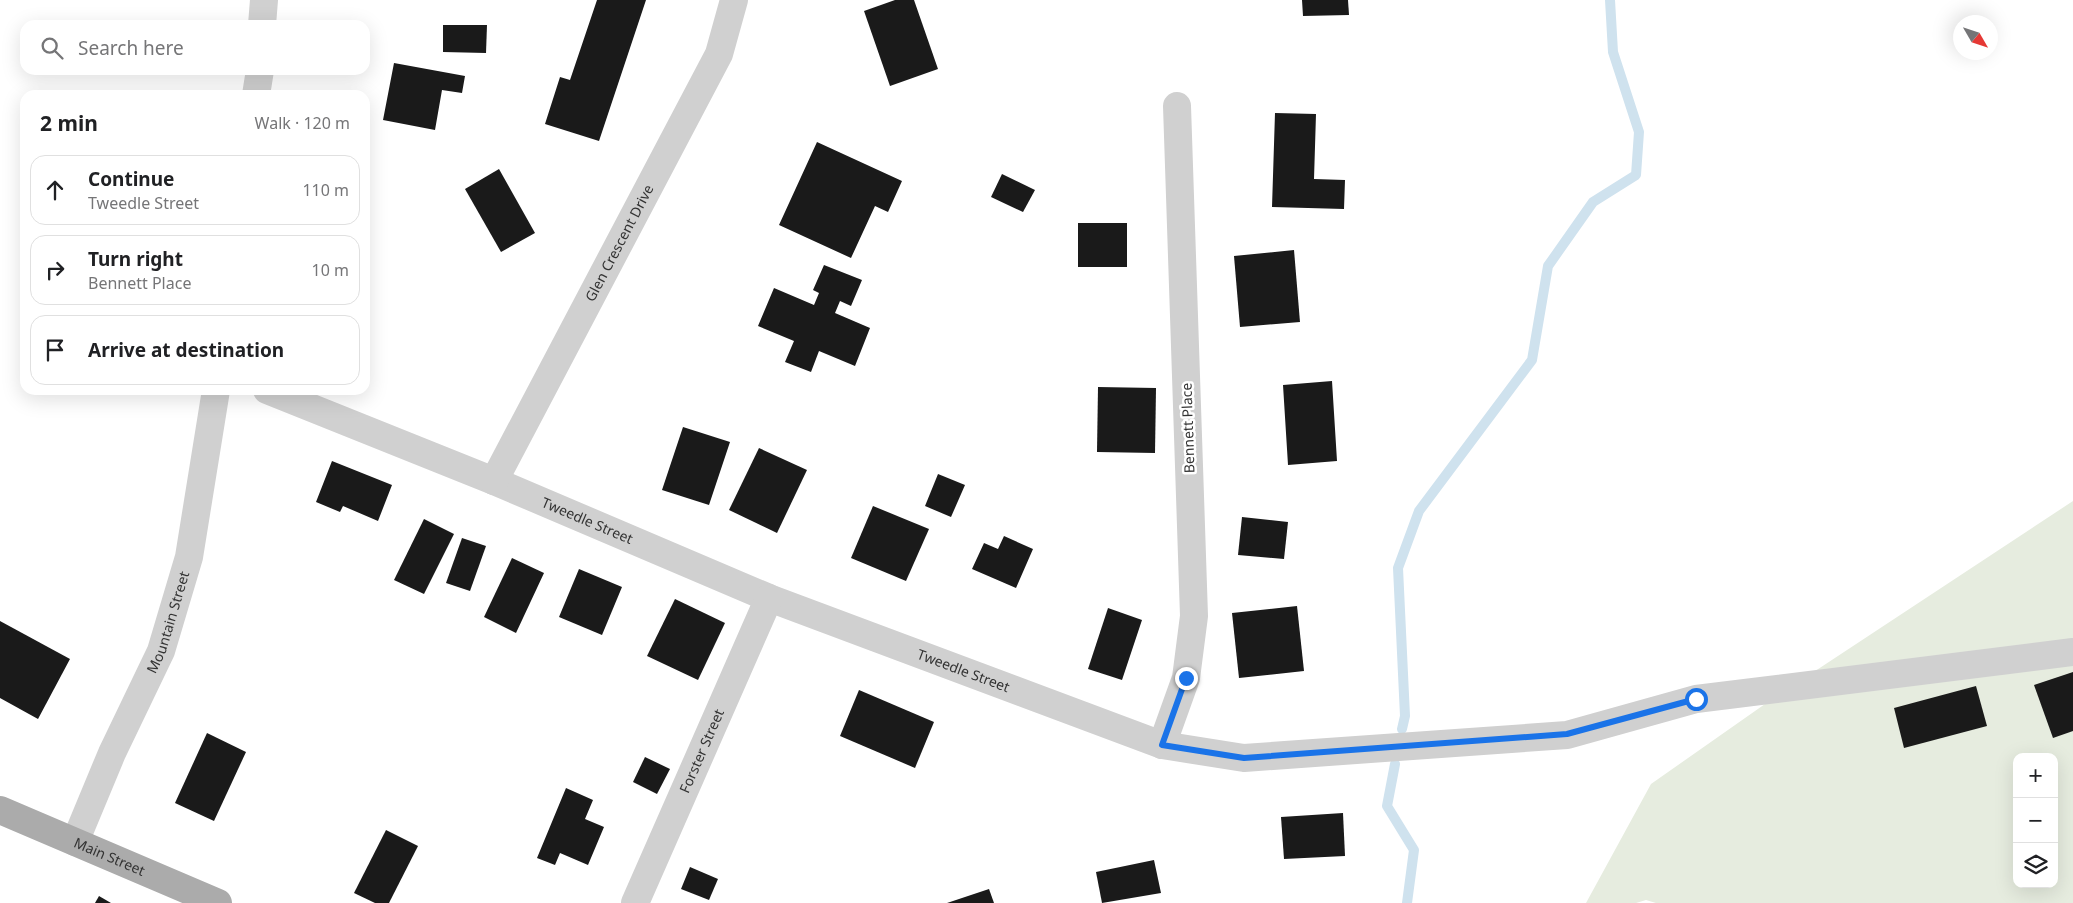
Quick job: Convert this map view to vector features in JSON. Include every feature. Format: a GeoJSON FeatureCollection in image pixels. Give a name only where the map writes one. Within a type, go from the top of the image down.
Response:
{"type":"FeatureCollection","features":[{"type":"Feature","properties":{"kind":"main road","name":"Main Street"},"geometry":{"type":"LineString","coordinates":[[0,810],[218,903]]}},
{"type":"Feature","properties":{"kind":"street"},"geometry":{"type":"LineString","coordinates":[[262,20],[264,0]]}},
{"type":"Feature","properties":{"kind":"street","name":"Glen Crescent Drive"},"geometry":{"type":"LineString","coordinates":[[494,481],[719,54],[734,0]]}},
{"type":"Feature","properties":{"kind":"street"},"geometry":{"type":"LineString","coordinates":[[257,90],[259,75]]}},
{"type":"Feature","properties":{"kind":"street","name":"Bennett Place"},"geometry":{"type":"LineString","coordinates":[[1162,745],[1186,678],[1194,616],[1177,106]]}},
{"type":"Feature","properties":{"kind":"street","name":"Mountain Street"},"geometry":{"type":"LineString","coordinates":[[75,842],[112,753],[160,650],[189,557],[215,395]]}},
{"type":"Feature","properties":{"kind":"street","name":"Tweedle Street"},"geometry":{"type":"LineString","coordinates":[[279,395],[494,481],[769,598],[1162,745],[1244,758],[1567,734],[1696,699],[2073,652]]}},
{"type":"Feature","properties":{"kind":"street","name":"Forster Street"},"geometry":{"type":"LineString","coordinates":[[636,903],[769,598]]}},
{"type":"Feature","properties":{"kind":"shaded area"},"geometry":{"type":"Polygon","coordinates":[[[2073,501],[2073,903],[1656,903],[1646,900],[1636,903],[1586,903],[1651,784],[1765,704],[2073,501]]]}},
{"type":"Feature","properties":{"kind":"building"},"geometry":{"type":"Polygon","coordinates":[[[597,0],[646,0],[599,141],[545,124],[560,77],[570,80],[597,0]]]}},
{"type":"Feature","properties":{"kind":"building"},"geometry":{"type":"Polygon","coordinates":[[[895,0],[914,0],[938,69],[890,86],[864,11],[895,0]]]}},
{"type":"Feature","properties":{"kind":"building"},"geometry":{"type":"Polygon","coordinates":[[[1302,0],[1348,0],[1349,15],[1303,16],[1302,0]]]}},
{"type":"Feature","properties":{"kind":"building"},"geometry":{"type":"Polygon","coordinates":[[[443,25],[487,25],[486,53],[443,52],[443,25]]]}},
{"type":"Feature","properties":{"kind":"building"},"geometry":{"type":"Polygon","coordinates":[[[394,63],[465,76],[462,93],[442,90],[435,130],[383,120],[394,63]]]}},
{"type":"Feature","properties":{"kind":"building"},"geometry":{"type":"Polygon","coordinates":[[[1275,113],[1316,114],[1314,179],[1345,180],[1344,209],[1272,207],[1275,113]]]}},
{"type":"Feature","properties":{"kind":"building"},"geometry":{"type":"Polygon","coordinates":[[[817,142],[902,181],[888,212],[875,206],[851,258],[779,225],[817,142]]]}},
{"type":"Feature","properties":{"kind":"building"},"geometry":{"type":"Polygon","coordinates":[[[499,169],[535,233],[501,252],[465,189],[499,169]]]}},
{"type":"Feature","properties":{"kind":"building"},"geometry":{"type":"Polygon","coordinates":[[[1002,174],[1035,190],[1023,212],[991,197],[1002,174]]]}},
{"type":"Feature","properties":{"kind":"building"},"geometry":{"type":"Polygon","coordinates":[[[1078,223],[1127,223],[1127,267],[1078,267],[1078,223]]]}},
{"type":"Feature","properties":{"kind":"building"},"geometry":{"type":"Polygon","coordinates":[[[1294,250],[1300,322],[1240,327],[1234,256],[1294,250]]]}},
{"type":"Feature","properties":{"kind":"building"},"geometry":{"type":"Polygon","coordinates":[[[824,265],[862,280],[851,306],[840,301],[835,313],[870,328],[855,366],[819,351],[811,372],[785,362],[794,341],[758,326],[774,288],[814,305],[819,293],[813,290],[824,265]]]}},
{"type":"Feature","properties":{"kind":"building"},"geometry":{"type":"Polygon","coordinates":[[[1332,381],[1337,461],[1288,465],[1283,385],[1332,381]]]}},
{"type":"Feature","properties":{"kind":"building"},"geometry":{"type":"Polygon","coordinates":[[[1098,387],[1156,388],[1155,453],[1097,452],[1098,387]]]}},
{"type":"Feature","properties":{"kind":"building"},"geometry":{"type":"Polygon","coordinates":[[[683,427],[730,442],[709,505],[662,490],[683,427]]]}},
{"type":"Feature","properties":{"kind":"building"},"geometry":{"type":"Polygon","coordinates":[[[759,448],[807,470],[777,533],[729,510],[759,448]]]}},
{"type":"Feature","properties":{"kind":"building"},"geometry":{"type":"Polygon","coordinates":[[[332,461],[392,485],[378,521],[343,506],[340,512],[316,502],[332,461]]]}},
{"type":"Feature","properties":{"kind":"building"},"geometry":{"type":"Polygon","coordinates":[[[938,474],[965,485],[951,517],[925,506],[938,474]]]}},
{"type":"Feature","properties":{"kind":"building"},"geometry":{"type":"Polygon","coordinates":[[[873,506],[929,529],[906,581],[851,558],[873,506]]]}},
{"type":"Feature","properties":{"kind":"building"},"geometry":{"type":"Polygon","coordinates":[[[1242,517],[1288,522],[1284,559],[1238,555],[1242,517]]]}},
{"type":"Feature","properties":{"kind":"building"},"geometry":{"type":"Polygon","coordinates":[[[424,519],[454,534],[424,594],[394,580],[424,519]]]}},
{"type":"Feature","properties":{"kind":"building"},"geometry":{"type":"Polygon","coordinates":[[[1004,536],[1033,549],[1016,588],[972,569],[984,543],[998,549],[1004,536]]]}},
{"type":"Feature","properties":{"kind":"building"},"geometry":{"type":"Polygon","coordinates":[[[462,538],[486,546],[470,591],[446,583],[462,538]]]}},
{"type":"Feature","properties":{"kind":"building"},"geometry":{"type":"Polygon","coordinates":[[[512,558],[544,573],[516,633],[484,617],[512,558]]]}},
{"type":"Feature","properties":{"kind":"building"},"geometry":{"type":"Polygon","coordinates":[[[579,569],[622,587],[602,635],[559,617],[579,569]]]}},
{"type":"Feature","properties":{"kind":"building"},"geometry":{"type":"Polygon","coordinates":[[[675,599],[725,623],[698,680],[647,656],[675,599]]]}},
{"type":"Feature","properties":{"kind":"building"},"geometry":{"type":"Polygon","coordinates":[[[1297,606],[1304,671],[1239,678],[1232,613],[1297,606]]]}},
{"type":"Feature","properties":{"kind":"building"},"geometry":{"type":"Polygon","coordinates":[[[1108,608],[1142,620],[1122,680],[1088,669],[1108,608]]]}},
{"type":"Feature","properties":{"kind":"building"},"geometry":{"type":"Polygon","coordinates":[[[0,621],[70,659],[38,719],[0,698],[0,621]]]}},
{"type":"Feature","properties":{"kind":"building"},"geometry":{"type":"Polygon","coordinates":[[[2073,672],[2073,731],[2053,738],[2034,685],[2073,672]]]}},
{"type":"Feature","properties":{"kind":"building"},"geometry":{"type":"Polygon","coordinates":[[[1976,686],[1987,726],[1904,748],[1894,708],[1976,686]]]}},
{"type":"Feature","properties":{"kind":"building"},"geometry":{"type":"Polygon","coordinates":[[[859,690],[934,722],[915,768],[840,736],[859,690]]]}},
{"type":"Feature","properties":{"kind":"building"},"geometry":{"type":"Polygon","coordinates":[[[207,733],[246,752],[214,821],[175,803],[207,733]]]}},
{"type":"Feature","properties":{"kind":"building"},"geometry":{"type":"Polygon","coordinates":[[[645,757],[670,769],[657,794],[633,782],[645,757]]]}},
{"type":"Feature","properties":{"kind":"building"},"geometry":{"type":"Polygon","coordinates":[[[566,788],[593,800],[585,819],[604,827],[588,865],[560,853],[555,865],[537,858],[566,788]]]}},
{"type":"Feature","properties":{"kind":"building"},"geometry":{"type":"Polygon","coordinates":[[[1343,813],[1345,856],[1284,859],[1281,817],[1343,813]]]}},
{"type":"Feature","properties":{"kind":"building"},"geometry":{"type":"Polygon","coordinates":[[[386,830],[418,846],[389,903],[375,903],[354,893],[386,830]]]}},
{"type":"Feature","properties":{"kind":"building"},"geometry":{"type":"Polygon","coordinates":[[[1154,860],[1161,893],[1102,903],[1096,872],[1154,860]]]}},
{"type":"Feature","properties":{"kind":"building"},"geometry":{"type":"Polygon","coordinates":[[[690,867],[718,879],[709,900],[681,889],[690,867]]]}},
{"type":"Feature","properties":{"kind":"building"},"geometry":{"type":"Polygon","coordinates":[[[989,889],[994,903],[947,903],[989,889]]]}},
{"type":"Feature","properties":{"kind":"building"},"geometry":{"type":"Polygon","coordinates":[[[99,896],[111,903],[95,903],[99,896]]]}},
{"type":"Feature","properties":{"kind":"waterway"},"geometry":{"type":"LineString","coordinates":[[1402,729],[1405,716],[1398,568],[1419,511],[1532,360],[1548,266],[1593,202],[1636,175],[1639,132],[1613,52],[1610,0]]}},
{"type":"Feature","properties":{"kind":"waterway"},"geometry":{"type":"LineString","coordinates":[[1395,764],[1387,806],[1414,850],[1407,903]]}},
{"type":"Feature","properties":{"kind":"route"},"geometry":{"type":"LineString","coordinates":[[1186,678],[1162,745],[1244,758],[1567,734],[1696,699]]}}]}
